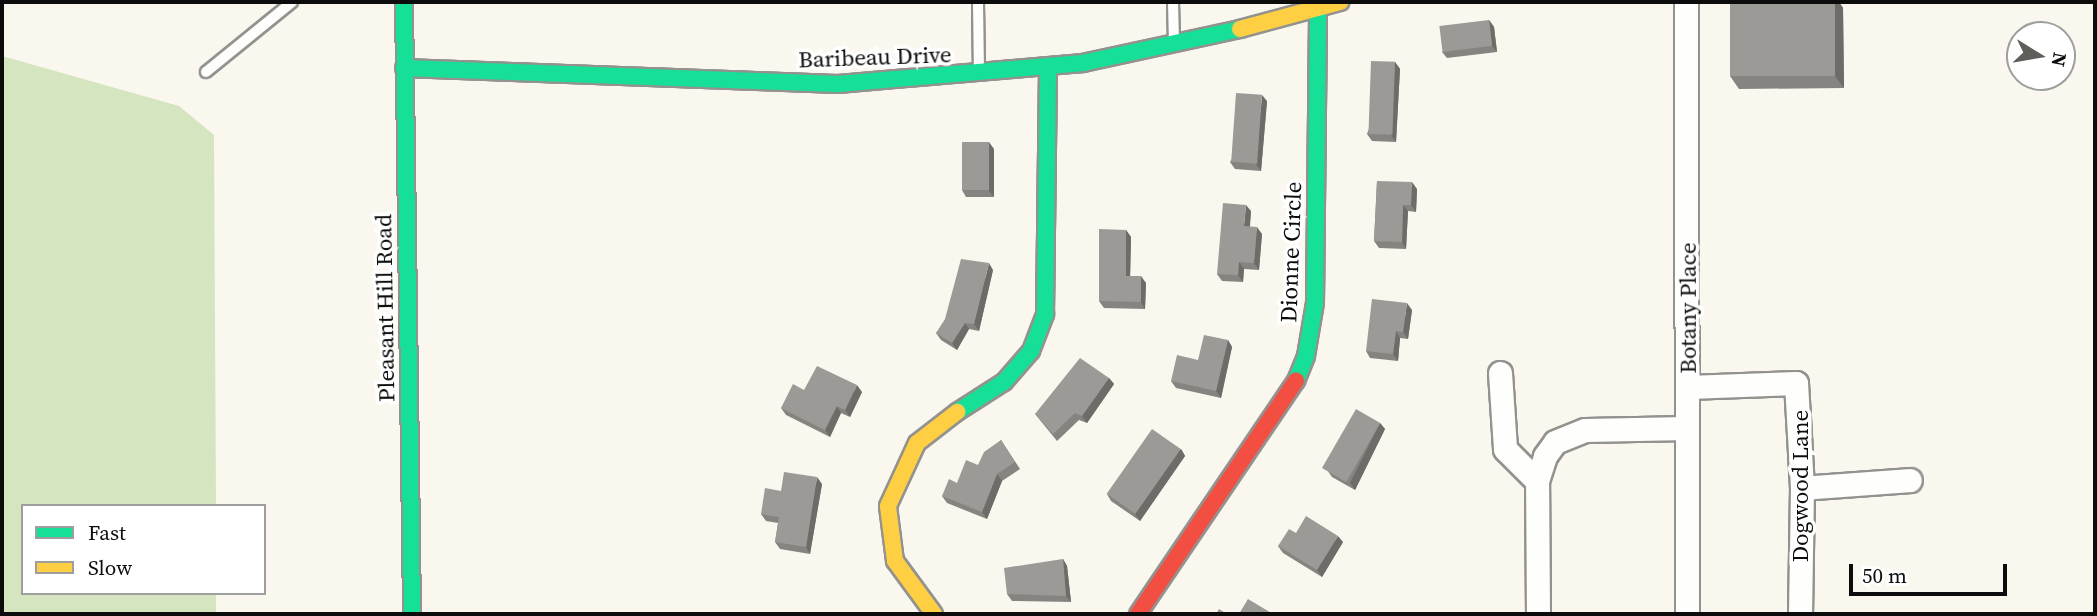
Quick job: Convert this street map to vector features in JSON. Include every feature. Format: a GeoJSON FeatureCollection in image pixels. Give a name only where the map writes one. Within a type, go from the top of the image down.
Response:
{"type":"FeatureCollection","features":[{"type":"Feature","properties":{"kind":"street","name":"Pleasant Hill Road"},"geometry":{"type":"LineString","coordinates":[[404,2],[412,614]]}},
{"type":"Feature","properties":{"kind":"street","name":"Baribeau Drive"},"geometry":{"type":"LineString","coordinates":[[404,68],[838,84],[979,75],[1048,68],[1174,46],[1340,2]]}},
{"type":"Feature","properties":{"kind":"street","name":"Botany Place"},"geometry":{"type":"LineString","coordinates":[[1685,2],[1687,614]]}},
{"type":"Feature","properties":{"kind":"street","name":"Dionne Circle"},"geometry":{"type":"LineString","coordinates":[[1138,614],[1292,390],[1306,356],[1315,303],[1318,7]]}},
{"type":"Feature","properties":{"kind":"street"},"geometry":{"type":"LineString","coordinates":[[934,614],[916,595],[895,561],[888,506],[892,489],[917,443],[931,429],[1004,383],[1031,351],[1039,333],[1045,314],[1047,268],[1048,68]]}},
{"type":"Feature","properties":{"kind":"street"},"geometry":{"type":"LineString","coordinates":[[1500,373],[1506,449],[1537,481]]}},
{"type":"Feature","properties":{"kind":"street","name":"Dogwood Lane"},"geometry":{"type":"LineString","coordinates":[[1688,387],[1796,383],[1802,488],[1800,614]]}},
{"type":"Feature","properties":{"kind":"street"},"geometry":{"type":"LineString","coordinates":[[1538,614],[1537,481],[1555,442],[1585,430],[1687,428]]}},
{"type":"Feature","properties":{"kind":"street"},"geometry":{"type":"LineString","coordinates":[[1802,488],[1910,480]]}},
{"type":"Feature","properties":{"kind":"lane"},"geometry":{"type":"LineString","coordinates":[[206,72],[292,2]]}},
{"type":"Feature","properties":{"kind":"lane"},"geometry":{"type":"LineString","coordinates":[[978,2],[979,75]]}},
{"type":"Feature","properties":{"kind":"lane"},"geometry":{"type":"LineString","coordinates":[[1173,2],[1174,46]]}},
{"type":"Feature","properties":{"kind":"green space"},"geometry":{"type":"Polygon","coordinates":[[[2,56],[179,106],[214,135],[216,504],[21,504],[21,595],[216,595],[216,614],[2,614],[2,56]]]}},
{"type":"Feature","properties":{"kind":"building"},"geometry":{"type":"Polygon","coordinates":[[[1730,2],[1835,2],[1835,76],[1730,76],[1730,2]]]}},
{"type":"Feature","properties":{"kind":"building"},"geometry":{"type":"Polygon","coordinates":[[[1489,20],[1492,46],[1443,52],[1439,26],[1489,20]]]}},
{"type":"Feature","properties":{"kind":"building"},"geometry":{"type":"Polygon","coordinates":[[[1371,61],[1395,62],[1392,135],[1368,134],[1371,61]]]}},
{"type":"Feature","properties":{"kind":"building"},"geometry":{"type":"Polygon","coordinates":[[[1236,93],[1262,95],[1257,164],[1231,162],[1236,93]]]}},
{"type":"Feature","properties":{"kind":"building"},"geometry":{"type":"Polygon","coordinates":[[[962,142],[989,142],[989,190],[962,190],[962,142]]]}},
{"type":"Feature","properties":{"kind":"building"},"geometry":{"type":"Polygon","coordinates":[[[1377,181],[1412,182],[1411,205],[1403,205],[1402,242],[1374,241],[1377,181]]]}},
{"type":"Feature","properties":{"kind":"building"},"geometry":{"type":"Polygon","coordinates":[[[1223,203],[1246,205],[1244,226],[1257,227],[1254,263],[1239,262],[1238,275],[1217,274],[1223,203]]]}},
{"type":"Feature","properties":{"kind":"building"},"geometry":{"type":"Polygon","coordinates":[[[1099,229],[1126,230],[1126,276],[1141,276],[1141,302],[1099,301],[1099,229]]]}},
{"type":"Feature","properties":{"kind":"building"},"geometry":{"type":"Polygon","coordinates":[[[961,259],[989,263],[974,324],[965,323],[952,343],[936,333],[945,319],[961,259]]]}},
{"type":"Feature","properties":{"kind":"building"},"geometry":{"type":"Polygon","coordinates":[[[1372,299],[1407,303],[1403,332],[1396,331],[1393,354],[1366,351],[1372,299]]]}},
{"type":"Feature","properties":{"kind":"building"},"geometry":{"type":"Polygon","coordinates":[[[1204,335],[1228,340],[1216,391],[1171,381],[1177,355],[1198,360],[1204,335]]]}},
{"type":"Feature","properties":{"kind":"building"},"geometry":{"type":"Polygon","coordinates":[[[1080,358],[1109,378],[1082,416],[1075,413],[1053,434],[1035,414],[1080,358]]]}},
{"type":"Feature","properties":{"kind":"building"},"geometry":{"type":"Polygon","coordinates":[[[817,366],[857,385],[845,410],[837,406],[825,430],[781,408],[793,384],[804,390],[817,366]]]}},
{"type":"Feature","properties":{"kind":"building"},"geometry":{"type":"Polygon","coordinates":[[[1356,409],[1380,423],[1346,482],[1322,468],[1356,409]]]}},
{"type":"Feature","properties":{"kind":"building"},"geometry":{"type":"Polygon","coordinates":[[[1152,429],[1181,449],[1135,514],[1107,494],[1152,429]]]}},
{"type":"Feature","properties":{"kind":"building"},"geometry":{"type":"Polygon","coordinates":[[[1001,440],[1015,462],[997,474],[982,512],[942,496],[949,479],[957,483],[966,460],[978,465],[984,452],[1001,440]]]}},
{"type":"Feature","properties":{"kind":"building"},"geometry":{"type":"Polygon","coordinates":[[[784,472],[817,477],[806,547],[775,542],[779,517],[761,514],[765,488],[781,491],[784,472]]]}},
{"type":"Feature","properties":{"kind":"building"},"geometry":{"type":"Polygon","coordinates":[[[1306,516],[1338,536],[1317,570],[1278,546],[1289,529],[1296,533],[1306,516]]]}},
{"type":"Feature","properties":{"kind":"building"},"geometry":{"type":"Polygon","coordinates":[[[1063,559],[1066,596],[1007,594],[1004,568],[1063,559]]]}},
{"type":"Feature","properties":{"kind":"building"},"geometry":{"type":"Polygon","coordinates":[[[1248,599],[1273,614],[1239,614],[1248,599]]]}},
{"type":"Feature","properties":{"kind":"traffic: fast"},"geometry":{"type":"LineString","coordinates":[[404,2],[412,614]]}},
{"type":"Feature","properties":{"kind":"traffic: fast"},"geometry":{"type":"LineString","coordinates":[[1296,381],[1306,356],[1315,303],[1318,7]]}},
{"type":"Feature","properties":{"kind":"traffic: fast"},"geometry":{"type":"LineString","coordinates":[[404,68],[838,84],[1083,63],[1240,29]]}},
{"type":"Feature","properties":{"kind":"traffic: fast"},"geometry":{"type":"LineString","coordinates":[[957,412],[1004,382],[1031,351],[1045,314],[1048,68]]}},
{"type":"Feature","properties":{"kind":"traffic: slow"},"geometry":{"type":"LineString","coordinates":[[1240,29],[1340,2]]}},
{"type":"Feature","properties":{"kind":"traffic: slow"},"geometry":{"type":"LineString","coordinates":[[934,614],[895,561],[888,506],[917,443],[957,412]]}},
{"type":"Feature","properties":{"kind":"traffic: jam"},"geometry":{"type":"LineString","coordinates":[[1138,614],[1296,381]]}}]}
